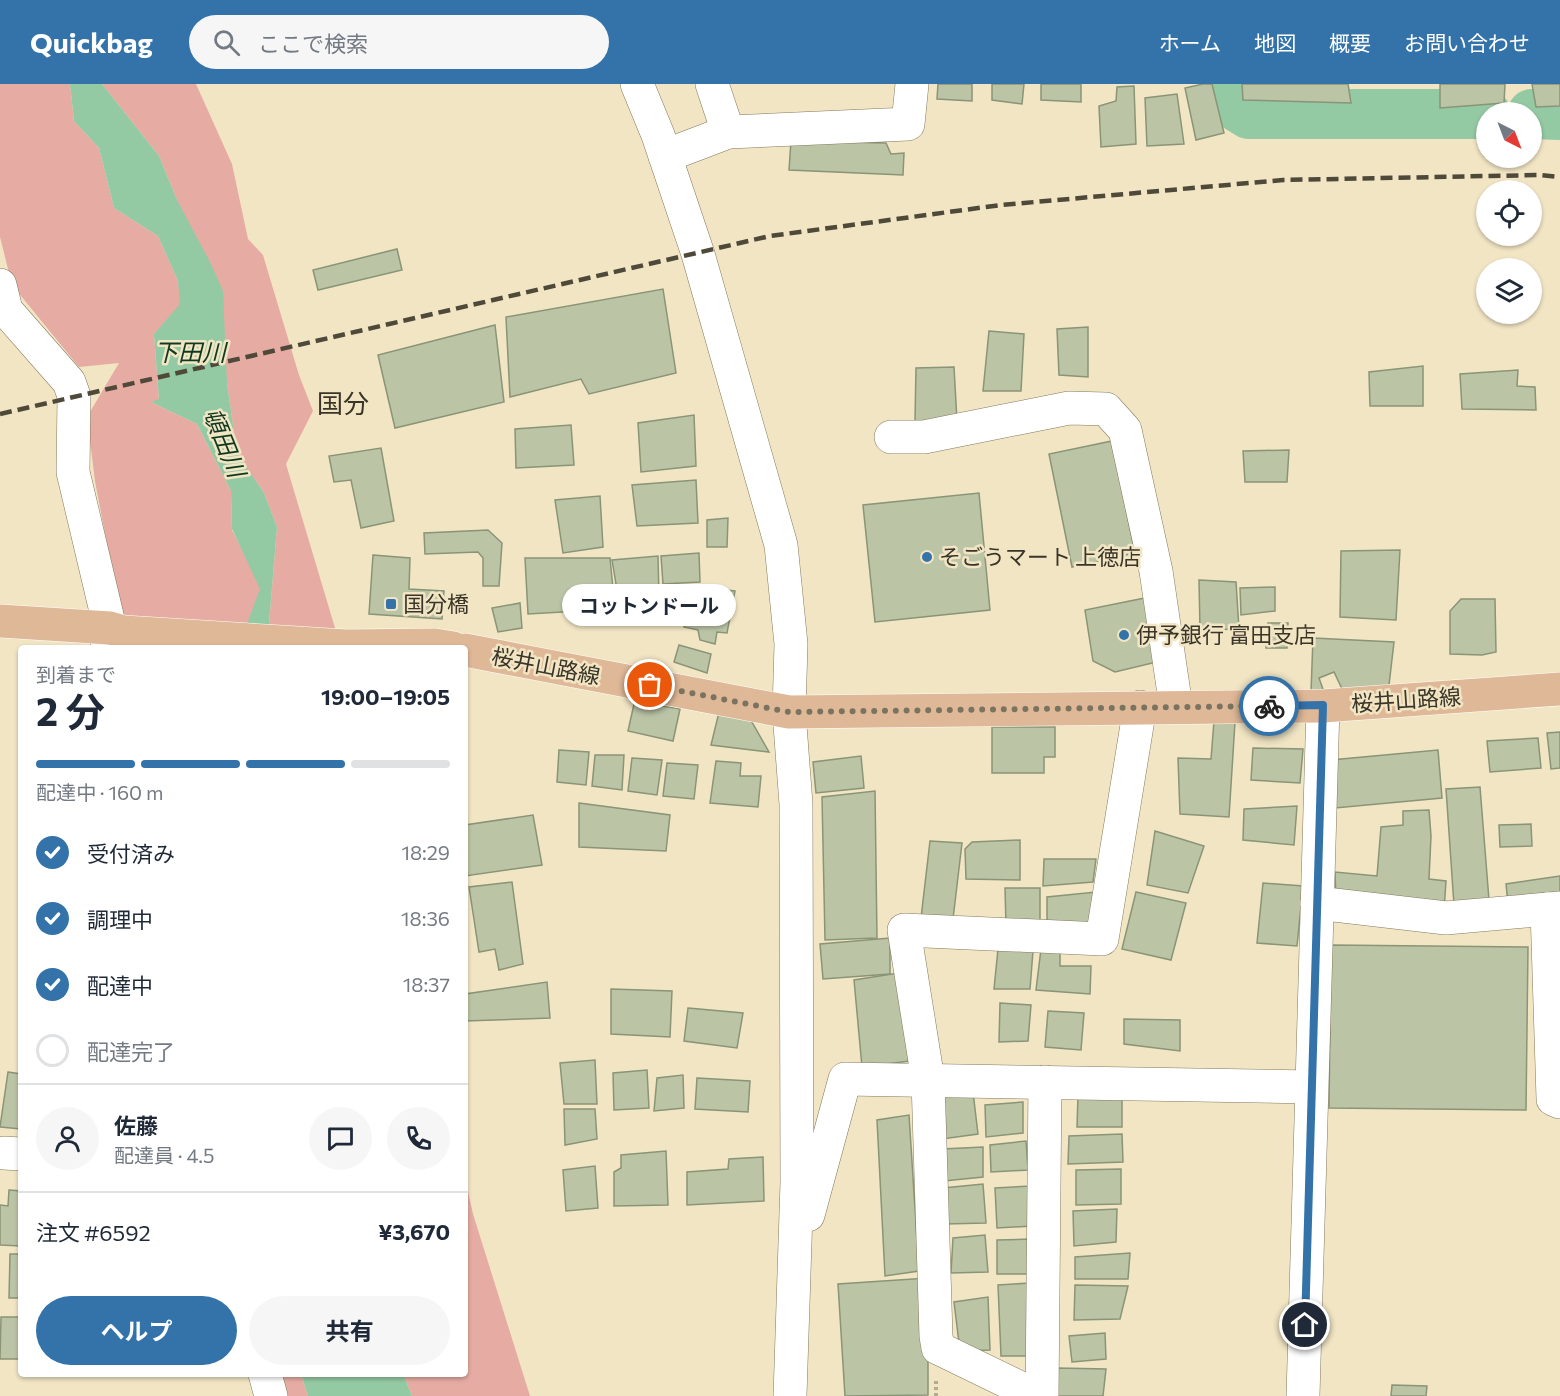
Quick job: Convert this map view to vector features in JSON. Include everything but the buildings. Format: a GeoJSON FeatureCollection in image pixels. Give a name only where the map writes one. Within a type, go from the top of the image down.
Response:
{"type":"FeatureCollection","features":[{"type":"Feature","properties":{"kind":"main road"},"geometry":{"type":"LineString","coordinates":[[0,621],[114,636],[323,645]]}},
{"type":"Feature","properties":{"kind":"main road","name":"桜井山路線"},"geometry":{"type":"LineString","coordinates":[[468,651],[789,712],[1323,705],[1560,689]]}},
{"type":"Feature","properties":{"kind":"street"},"geometry":{"type":"LineString","coordinates":[[637,84],[665,156],[698,254],[781,545],[790,644],[789,712],[796,804],[797,1182],[790,1396]]}},
{"type":"Feature","properties":{"kind":"street"},"geometry":{"type":"LineString","coordinates":[[712,84],[728,132]]}},
{"type":"Feature","properties":{"kind":"street"},"geometry":{"type":"LineString","coordinates":[[665,156],[728,132],[908,124],[912,84]]}},
{"type":"Feature","properties":{"kind":"street"},"geometry":{"type":"LineString","coordinates":[[0,285],[6,310],[69,382],[74,396],[73,472],[114,636]]}},
{"type":"Feature","properties":{"kind":"street"},"geometry":{"type":"LineString","coordinates":[[891,437],[924,437],[1069,408],[1106,409],[1125,430],[1156,571],[1176,707]]}},
{"type":"Feature","properties":{"kind":"street"},"geometry":{"type":"LineString","coordinates":[[1303,1396],[1323,705]]}},
{"type":"Feature","properties":{"kind":"street"},"geometry":{"type":"LineString","coordinates":[[1037,1396],[938,1348],[928,1080],[904,930],[1102,939],[1140,707]]}},
{"type":"Feature","properties":{"kind":"street"},"geometry":{"type":"LineString","coordinates":[[1317,903],[1446,918],[1554,909],[1553,1099],[1560,1102]]}},
{"type":"Feature","properties":{"kind":"street"},"geometry":{"type":"LineString","coordinates":[[795,1264],[845,1079],[1311,1087]]}},
{"type":"Feature","properties":{"kind":"street"},"geometry":{"type":"LineString","coordinates":[[1042,1396],[1045,1082]]}},
{"type":"Feature","properties":{"kind":"street"},"geometry":{"type":"LineString","coordinates":[[266,1377],[271,1396]]}},
{"type":"Feature","properties":{"kind":"shaded area"},"geometry":{"type":"Polygon","coordinates":[[[0,84],[70,84],[74,121],[99,148],[114,208],[158,236],[178,281],[181,304],[154,334],[159,400],[151,402],[197,424],[231,491],[232,530],[262,589],[239,645],[118,645],[120,613],[95,481],[87,417],[119,363],[79,367],[12,285],[0,237],[0,84]]]}},
{"type":"Feature","properties":{"kind":"shaded area"},"geometry":{"type":"Polygon","coordinates":[[[102,84],[196,84],[232,164],[248,239],[263,255],[299,375],[313,411],[286,464],[340,645],[267,645],[277,527],[264,493],[237,454],[227,383],[177,200],[159,156],[102,84]]]}},
{"type":"Feature","properties":{"kind":"shaded area"},"geometry":{"type":"Polygon","coordinates":[[[468,1192],[530,1396],[412,1396],[404,1377],[468,1377],[468,1192]]]}},
{"type":"Feature","properties":{"kind":"shaded area"},"geometry":{"type":"Polygon","coordinates":[[[279,1377],[302,1377],[308,1396],[285,1396],[279,1377]]]}},
{"type":"Feature","properties":{"kind":"water","name":"下田川"},"geometry":{"type":"Polygon","coordinates":[[[70,84],[102,84],[159,156],[177,200],[223,291],[227,383],[237,453],[264,493],[277,527],[267,645],[239,645],[260,589],[232,529],[231,491],[197,424],[151,402],[159,399],[154,334],[180,304],[178,281],[158,236],[114,208],[99,148],[74,121],[70,84]]]}},
{"type":"Feature","properties":{"kind":"water"},"geometry":{"type":"Polygon","coordinates":[[[302,1377],[404,1377],[412,1396],[308,1396],[302,1377]]]}},
{"type":"Feature","properties":{"kind":"waterway"},"geometry":{"type":"LineString","coordinates":[[1226,84],[1228,101],[1249,114],[1476,114]]}},
{"type":"Feature","properties":{"kind":"waterway"},"geometry":{"type":"LineString","coordinates":[[1542,114],[1560,115]]}},
{"type":"Feature","properties":{"kind":"railway"},"geometry":{"type":"LineString","coordinates":[[0,414],[770,236],[1001,205],[1283,180],[1539,175],[1560,177]]}},
{"type":"Feature","properties":{"kind":"way so far"},"geometry":{"type":"LineString","coordinates":[[650,685],[789,712],[1269,706]]}},
{"type":"Feature","properties":{"kind":"place","name":"そごうマート 上徳店"},"geometry":{"type":"Point","coordinates":[927,557]}},
{"type":"Feature","properties":{"kind":"place","name":"国分橋"},"geometry":{"type":"Point","coordinates":[391,604]}},
{"type":"Feature","properties":{"kind":"place","name":"伊予銀行 富田支店"},"geometry":{"type":"Point","coordinates":[1124,635]}},
{"type":"Feature","properties":{"kind":"place","name":"コットンドール"},"geometry":{"type":"Point","coordinates":[650,685]}},
{"type":"Feature","properties":{"kind":"district","name":"国分"},"geometry":{"type":"Point","coordinates":[343,404]}},
{"type":"Feature","properties":{"kind":"route"},"geometry":{"type":"LineString","coordinates":[[1269,706],[1323,705],[1305,1325]]}},
{"type":"Feature","properties":{"kind":"water label","name":"頓田川"},"geometry":{"type":"Point","coordinates":[224,443]}}]}
